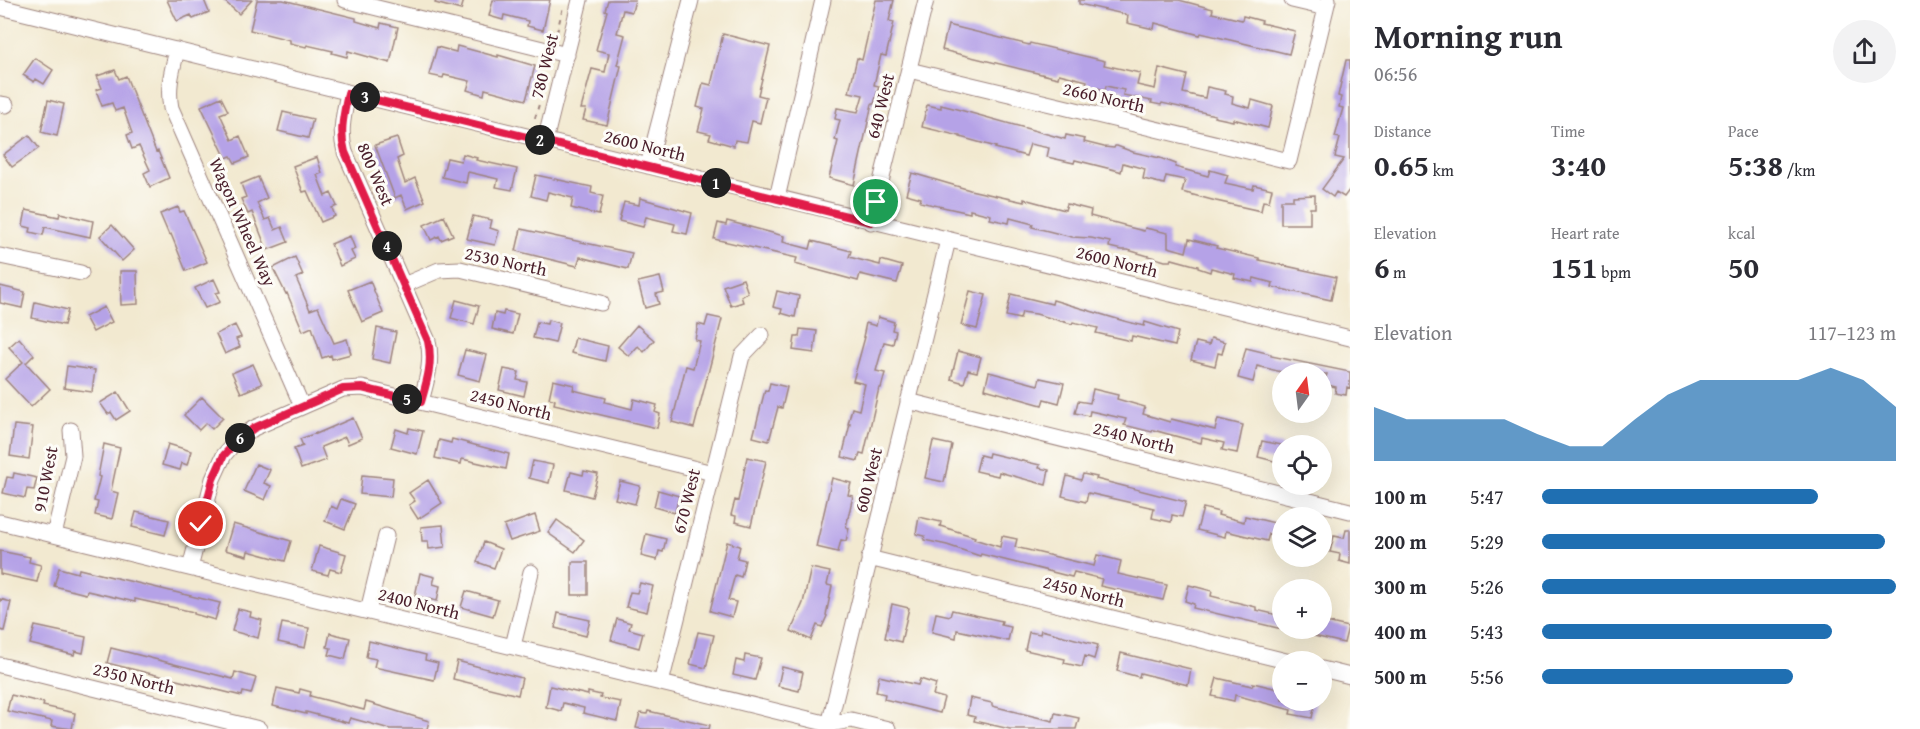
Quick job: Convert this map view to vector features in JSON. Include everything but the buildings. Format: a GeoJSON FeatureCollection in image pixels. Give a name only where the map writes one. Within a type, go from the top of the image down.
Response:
{"type":"FeatureCollection","features":[{"type":"Feature","properties":{"kind":"street"},"geometry":{"type":"LineString","coordinates":[[345,0],[567,55]]}},
{"type":"Feature","properties":{"kind":"street","name":"780 West"},"geometry":{"type":"LineString","coordinates":[[545,141],[580,0]]}},
{"type":"Feature","properties":{"kind":"street"},"geometry":{"type":"LineString","coordinates":[[648,166],[690,0]]}},
{"type":"Feature","properties":{"kind":"street"},"geometry":{"type":"LineString","coordinates":[[777,198],[823,0]]}},
{"type":"Feature","properties":{"kind":"street","name":"640 West"},"geometry":{"type":"LineString","coordinates":[[871,222],[926,0]]}},
{"type":"Feature","properties":{"kind":"street"},"geometry":{"type":"LineString","coordinates":[[1292,0],[1327,4]]}},
{"type":"Feature","properties":{"kind":"street","name":"2660 North"},"geometry":{"type":"LineString","coordinates":[[909,70],[1289,161],[1327,4]]}},
{"type":"Feature","properties":{"kind":"street","name":"2600 North"},"geometry":{"type":"LineString","coordinates":[[0,7],[1350,338]]}},
{"type":"Feature","properties":{"kind":"street","name":"Wagon Wheel Way"},"geometry":{"type":"LineString","coordinates":[[177,50],[168,94],[171,108],[302,406]]}},
{"type":"Feature","properties":{"kind":"street","name":"800 West"},"geometry":{"type":"LineString","coordinates":[[348,93],[341,126],[341,139],[345,152],[428,341],[431,355],[421,402]]}},
{"type":"Feature","properties":{"kind":"street","name":"600 West"},"geometry":{"type":"LineString","coordinates":[[829,726],[948,240]]}},
{"type":"Feature","properties":{"kind":"street"},"geometry":{"type":"LineString","coordinates":[[0,256],[81,273]]}},
{"type":"Feature","properties":{"kind":"street","name":"2530 North"},"geometry":{"type":"LineString","coordinates":[[404,285],[439,270],[460,269],[601,303]]}},
{"type":"Feature","properties":{"kind":"street","name":"670 West"},"geometry":{"type":"LineString","coordinates":[[661,683],[742,356],[762,335]]}},
{"type":"Feature","properties":{"kind":"street","name":"2450 North"},"geometry":{"type":"LineString","coordinates":[[190,568],[213,479],[224,455],[254,428],[343,389],[362,388],[713,473]]}},
{"type":"Feature","properties":{"kind":"street","name":"2540 North"},"geometry":{"type":"LineString","coordinates":[[908,401],[1350,511]]}},
{"type":"Feature","properties":{"kind":"street","name":"910 West"},"geometry":{"type":"LineString","coordinates":[[54,535],[74,456],[71,430]]}},
{"type":"Feature","properties":{"kind":"street","name":"2400 North"},"geometry":{"type":"LineString","coordinates":[[0,522],[513,646],[829,726],[851,720],[888,729]]}},
{"type":"Feature","properties":{"kind":"street"},"geometry":{"type":"LineString","coordinates":[[368,611],[386,536]]}},
{"type":"Feature","properties":{"kind":"street","name":"2450 North"},"geometry":{"type":"LineString","coordinates":[[869,558],[1272,658]]}},
{"type":"Feature","properties":{"kind":"street"},"geometry":{"type":"LineString","coordinates":[[513,646],[531,572]]}},
{"type":"Feature","properties":{"kind":"street","name":"2350 North"},"geometry":{"type":"LineString","coordinates":[[0,665],[254,728]]}},
{"type":"Feature","properties":{"kind":"street"},"geometry":{"type":"LineString","coordinates":[[1332,672],[1350,676]]}},
{"type":"Feature","properties":{"kind":"path"},"geometry":{"type":"LineString","coordinates":[[555,40],[565,0]]}},
{"type":"Feature","properties":{"kind":"route"},"geometry":{"type":"LineString","coordinates":[[201,524],[213,479],[224,455],[254,428],[343,389],[362,388],[421,402],[431,355],[428,341],[345,152],[341,139],[341,126],[348,93],[871,222],[876,202]]}}]}
